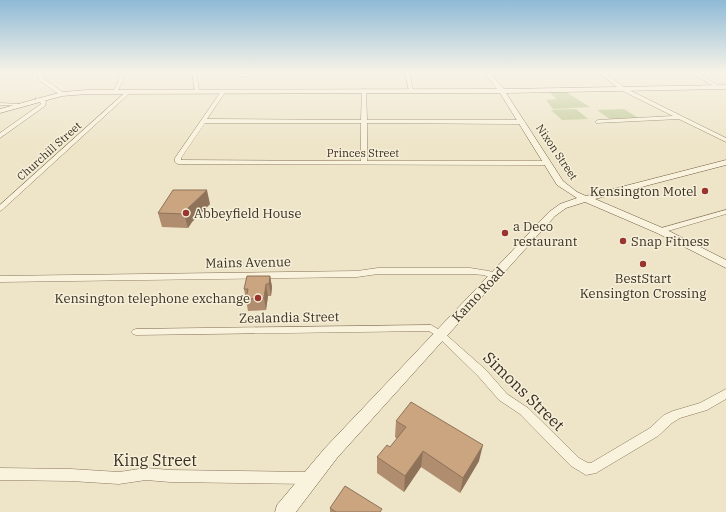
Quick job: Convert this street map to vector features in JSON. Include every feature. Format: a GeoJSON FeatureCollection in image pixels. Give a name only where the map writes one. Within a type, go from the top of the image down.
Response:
{"type":"FeatureCollection","features":[{"type":"Feature","properties":{"kind":"main road"},"geometry":{"type":"LineString","coordinates":[[0,111],[53,96]]}},
{"type":"Feature","properties":{"kind":"main road","name":"Nixon Street"},"geometry":{"type":"LineString","coordinates":[[505,96],[560,183],[566,189],[585,199],[661,231],[726,266]]}},
{"type":"Feature","properties":{"kind":"main road","name":"Kamo Road"},"geometry":{"type":"LineString","coordinates":[[284,512],[331,452],[495,277],[544,220],[563,206],[726,162]]}},
{"type":"Feature","properties":{"kind":"main road"},"geometry":{"type":"LineString","coordinates":[[563,206],[562,199],[566,189]]}},
{"type":"Feature","properties":{"kind":"street","name":"Churchill Street"},"geometry":{"type":"LineString","coordinates":[[0,209],[125,96]]}},
{"type":"Feature","properties":{"kind":"street"},"geometry":{"type":"LineString","coordinates":[[203,121],[220,96]]}},
{"type":"Feature","properties":{"kind":"street"},"geometry":{"type":"LineString","coordinates":[[364,96],[364,163]]}},
{"type":"Feature","properties":{"kind":"street"},"geometry":{"type":"LineString","coordinates":[[638,96],[726,140]]}},
{"type":"Feature","properties":{"kind":"street"},"geometry":{"type":"LineString","coordinates":[[0,136],[43,105],[44,102],[38,99]]}},
{"type":"Feature","properties":{"kind":"street"},"geometry":{"type":"LineString","coordinates":[[0,104],[20,105]]}},
{"type":"Feature","properties":{"kind":"street"},"geometry":{"type":"LineString","coordinates":[[598,122],[680,117]]}},
{"type":"Feature","properties":{"kind":"street"},"geometry":{"type":"LineString","coordinates":[[203,121],[522,122]]}},
{"type":"Feature","properties":{"kind":"street","name":"Princes Street"},"geometry":{"type":"LineString","coordinates":[[203,121],[178,158],[178,162],[548,163]]}},
{"type":"Feature","properties":{"kind":"street"},"geometry":{"type":"LineString","coordinates":[[661,231],[726,212]]}},
{"type":"Feature","properties":{"kind":"street","name":"Mains Avenue"},"geometry":{"type":"LineString","coordinates":[[0,280],[470,271],[486,273],[495,277]]}},
{"type":"Feature","properties":{"kind":"street","name":"Zealandia Street"},"geometry":{"type":"LineString","coordinates":[[136,332],[429,327],[440,334]]}},
{"type":"Feature","properties":{"kind":"street","name":"Simons Street"},"geometry":{"type":"LineString","coordinates":[[440,334],[482,373],[503,397],[524,411],[575,462],[586,468],[592,469],[600,466],[654,432],[668,419],[677,414],[703,407],[726,394]]}},
{"type":"Feature","properties":{"kind":"street","name":"King Street"},"geometry":{"type":"LineString","coordinates":[[0,474],[70,475],[119,478],[146,474],[170,476],[311,478]]}},
{"type":"Feature","properties":{"kind":"green space"},"geometry":{"type":"Polygon","coordinates":[[[553,96],[572,96],[590,107],[553,109],[546,100],[557,99],[553,96]]]}},
{"type":"Feature","properties":{"kind":"green space"},"geometry":{"type":"Polygon","coordinates":[[[576,109],[588,119],[562,120],[551,110],[576,109]]]}},
{"type":"Feature","properties":{"kind":"green space"},"geometry":{"type":"Polygon","coordinates":[[[624,109],[640,119],[611,120],[597,110],[624,109]]]}},
{"type":"Feature","properties":{"kind":"building"},"geometry":{"type":"Polygon","coordinates":[[[173,190],[207,190],[188,208],[184,214],[158,213],[173,190]]]}},
{"type":"Feature","properties":{"kind":"building"},"geometry":{"type":"Polygon","coordinates":[[[247,276],[270,276],[269,284],[266,284],[264,298],[246,299],[248,289],[244,289],[247,276]]]}},
{"type":"Feature","properties":{"kind":"building"},"geometry":{"type":"Polygon","coordinates":[[[411,402],[483,445],[463,478],[423,451],[405,476],[377,457],[387,445],[390,447],[406,427],[396,421],[411,402]]]}},
{"type":"Feature","properties":{"kind":"building"},"geometry":{"type":"Polygon","coordinates":[[[345,486],[382,509],[380,512],[336,512],[330,508],[345,486]]]}},
{"type":"Feature","properties":{"kind":"place","name":"Kensington Motel"},"geometry":{"type":"Point","coordinates":[705,191]}},
{"type":"Feature","properties":{"kind":"place","name":"Abbeyfield House"},"geometry":{"type":"Point","coordinates":[186,213]}},
{"type":"Feature","properties":{"kind":"place","name":"a Deco restaurant"},"geometry":{"type":"Point","coordinates":[505,233]}},
{"type":"Feature","properties":{"kind":"place","name":"Snap Fitness"},"geometry":{"type":"Point","coordinates":[623,241]}},
{"type":"Feature","properties":{"kind":"place","name":"BestStart Kensington Crossing"},"geometry":{"type":"Point","coordinates":[643,264]}},
{"type":"Feature","properties":{"kind":"place","name":"Kensington telephone exchange"},"geometry":{"type":"Point","coordinates":[258,298]}}]}
